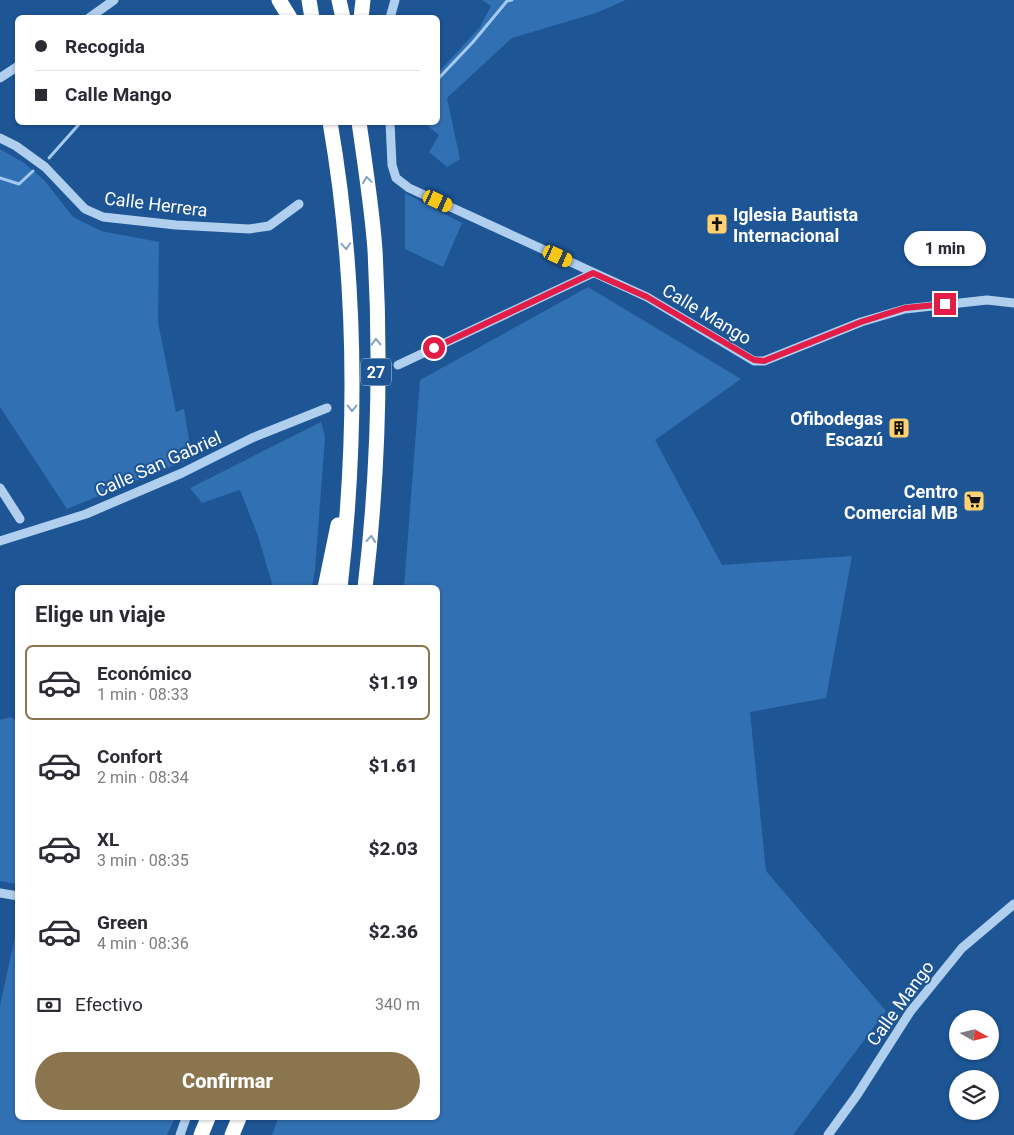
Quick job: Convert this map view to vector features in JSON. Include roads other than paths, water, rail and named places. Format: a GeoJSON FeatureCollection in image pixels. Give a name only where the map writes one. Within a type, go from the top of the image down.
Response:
{"type":"FeatureCollection","features":[{"type":"Feature","properties":{"kind":"highway"},"geometry":{"type":"LineString","coordinates":[[278,0],[288,15]]}},
{"type":"Feature","properties":{"kind":"highway"},"geometry":{"type":"LineString","coordinates":[[309,0],[312,15]]}},
{"type":"Feature","properties":{"kind":"highway"},"geometry":{"type":"LineString","coordinates":[[339,0],[342,15]]}},
{"type":"Feature","properties":{"kind":"highway"},"geometry":{"type":"LineString","coordinates":[[361,15],[363,0]]}},
{"type":"Feature","properties":{"kind":"highway","name":"27"},"geometry":{"type":"LineString","coordinates":[[330,125],[345,230],[353,354],[351,452],[340,585]]}},
{"type":"Feature","properties":{"kind":"highway","name":"27"},"geometry":{"type":"LineString","coordinates":[[360,125],[375,250],[377,347],[376,442],[371,535],[365,585]]}},
{"type":"Feature","properties":{"kind":"highway"},"geometry":{"type":"LineString","coordinates":[[326,585],[351,452]]}},
{"type":"Feature","properties":{"kind":"highway"},"geometry":{"type":"LineString","coordinates":[[201,1135],[207,1120]]}},
{"type":"Feature","properties":{"kind":"highway"},"geometry":{"type":"LineString","coordinates":[[232,1135],[238,1120]]}},
{"type":"Feature","properties":{"kind":"street"},"geometry":{"type":"LineString","coordinates":[[93,15],[114,0]]}},
{"type":"Feature","properties":{"kind":"street"},"geometry":{"type":"LineString","coordinates":[[391,15],[394,0]]}},
{"type":"Feature","properties":{"kind":"street"},"geometry":{"type":"LineString","coordinates":[[0,78],[15,68]]}},
{"type":"Feature","properties":{"kind":"street","name":"Calle Mango"},"geometry":{"type":"LineString","coordinates":[[390,125],[392,165],[396,178],[410,188],[647,297],[754,360],[764,361],[861,322],[905,308],[987,300],[1014,303]]}},
{"type":"Feature","properties":{"kind":"street","name":"Calle Herrera"},"geometry":{"type":"LineString","coordinates":[[0,138],[16,146],[45,167],[85,209],[103,217],[176,225],[249,229],[269,226],[299,204]]}},
{"type":"Feature","properties":{"kind":"street"},"geometry":{"type":"LineString","coordinates":[[398,365],[593,273]]}},
{"type":"Feature","properties":{"kind":"street","name":"Calle San Gabriel"},"geometry":{"type":"LineString","coordinates":[[0,541],[86,514],[182,473],[252,438],[327,408]]}},
{"type":"Feature","properties":{"kind":"street"},"geometry":{"type":"LineString","coordinates":[[0,488],[20,519]]}},
{"type":"Feature","properties":{"kind":"street"},"geometry":{"type":"LineString","coordinates":[[0,893],[15,896]]}},
{"type":"Feature","properties":{"kind":"street","name":"Calle Mango"},"geometry":{"type":"LineString","coordinates":[[828,1135],[857,1095],[892,1037],[915,1005],[962,948],[1014,904]]}},
{"type":"Feature","properties":{"kind":"street"},"geometry":{"type":"LineString","coordinates":[[180,1135],[185,1120]]}},
{"type":"Feature","properties":{"kind":"waterway"},"geometry":{"type":"LineString","coordinates":[[440,77],[473,42],[507,1],[512,0]]}},
{"type":"Feature","properties":{"kind":"waterway"},"geometry":{"type":"LineString","coordinates":[[49,158],[78,125]]}},
{"type":"Feature","properties":{"kind":"waterway"},"geometry":{"type":"LineString","coordinates":[[0,178],[19,184],[33,171]]}},
{"type":"Feature","properties":{"kind":"place","name":"Iglesia Bautista Internacional"},"geometry":{"type":"Point","coordinates":[717,224]}},
{"type":"Feature","properties":{"kind":"place","name":"Ofibodegas Escazú"},"geometry":{"type":"Point","coordinates":[899,428]}},
{"type":"Feature","properties":{"kind":"place","name":"Centro Comercial MB"},"geometry":{"type":"Point","coordinates":[974,501]}}]}
